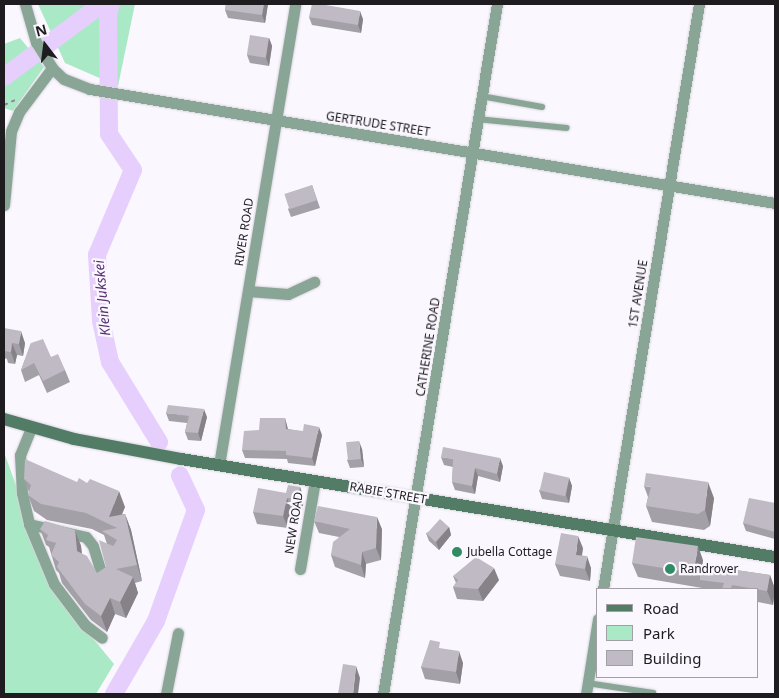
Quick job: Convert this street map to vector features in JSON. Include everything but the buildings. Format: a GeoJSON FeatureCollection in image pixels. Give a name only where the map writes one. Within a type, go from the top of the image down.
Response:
{"type":"FeatureCollection","features":[{"type":"Feature","properties":{"kind":"street","name":"GERTRUDE STREET"},"geometry":{"type":"LineString","coordinates":[[25,4],[39,48],[50,64],[72,83],[94,90],[276,122],[472,152],[775,203]]}},
{"type":"Feature","properties":{"kind":"street","name":"RIVER ROAD"},"geometry":{"type":"LineString","coordinates":[[219,466],[295,4]]}},
{"type":"Feature","properties":{"kind":"street","name":"CATHERINE ROAD"},"geometry":{"type":"LineString","coordinates":[[383,694],[418,499],[477,119],[497,4]]}},
{"type":"Feature","properties":{"kind":"street","name":"1ST AVENUE"},"geometry":{"type":"LineString","coordinates":[[602,588],[699,4]]}},
{"type":"Feature","properties":{"kind":"street"},"geometry":{"type":"LineString","coordinates":[[4,206],[11,131],[18,112],[50,64]]}},
{"type":"Feature","properties":{"kind":"street"},"geometry":{"type":"LineString","coordinates":[[248,291],[288,294],[314,282]]}},
{"type":"Feature","properties":{"kind":"street","name":"RABIE STREET"},"geometry":{"type":"LineString","coordinates":[[4,419],[31,428],[219,466],[315,480],[418,499],[775,557]]}},
{"type":"Feature","properties":{"kind":"street"},"geometry":{"type":"LineString","coordinates":[[31,428],[20,455],[22,493],[29,524],[54,584],[85,625],[102,638]]}},
{"type":"Feature","properties":{"kind":"street","name":"NEW ROAD"},"geometry":{"type":"LineString","coordinates":[[300,569],[315,480]]}},
{"type":"Feature","properties":{"kind":"street"},"geometry":{"type":"LineString","coordinates":[[29,524],[86,537],[94,546],[104,582]]}},
{"type":"Feature","properties":{"kind":"street"},"geometry":{"type":"LineString","coordinates":[[586,689],[596,631]]}},
{"type":"Feature","properties":{"kind":"street"},"geometry":{"type":"LineString","coordinates":[[166,694],[178,633]]}},
{"type":"Feature","properties":{"kind":"lane"},"geometry":{"type":"LineString","coordinates":[[481,96],[542,108]]}},
{"type":"Feature","properties":{"kind":"lane"},"geometry":{"type":"LineString","coordinates":[[477,119],[567,128]]}},
{"type":"Feature","properties":{"kind":"lane"},"geometry":{"type":"LineString","coordinates":[[586,689],[653,693]]}},
{"type":"Feature","properties":{"kind":"green space"},"geometry":{"type":"Polygon","coordinates":[[[38,4],[135,4],[118,86],[65,63],[38,4]]]}},
{"type":"Feature","properties":{"kind":"green space"},"geometry":{"type":"Polygon","coordinates":[[[20,38],[44,67],[13,111],[4,108],[4,44],[20,38]]]}},
{"type":"Feature","properties":{"kind":"green space"},"geometry":{"type":"Polygon","coordinates":[[[4,452],[54,591],[114,664],[96,694],[4,694],[4,452]]]}},
{"type":"Feature","properties":{"kind":"waterway"},"geometry":{"type":"LineString","coordinates":[[4,77],[102,4]]}},
{"type":"Feature","properties":{"kind":"waterway","name":"Klein Jukskei"},"geometry":{"type":"LineString","coordinates":[[111,4],[108,15],[109,134],[133,170],[97,255],[101,321],[110,362],[159,442]]}},
{"type":"Feature","properties":{"kind":"waterway","name":"Klein Jukskei"},"geometry":{"type":"LineString","coordinates":[[114,694],[156,621],[196,510],[180,476]]}},
{"type":"Feature","properties":{"kind":"place","name":"Jubella Cottage"},"geometry":{"type":"Point","coordinates":[457,552]}},
{"type":"Feature","properties":{"kind":"place","name":"Randrover"},"geometry":{"type":"Point","coordinates":[670,569]}}]}
